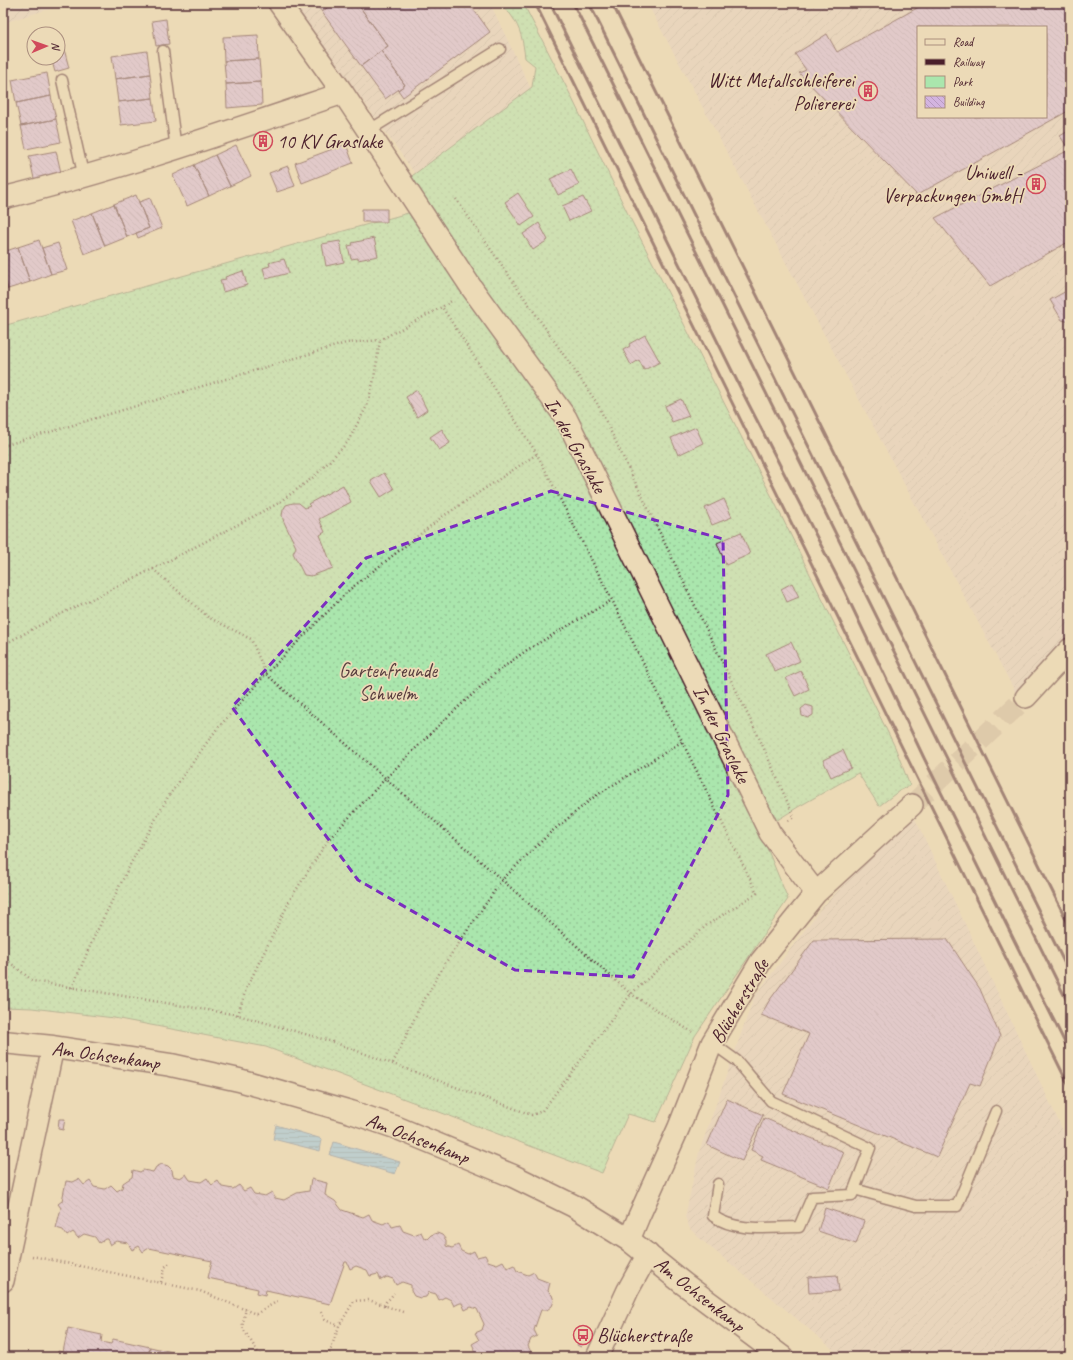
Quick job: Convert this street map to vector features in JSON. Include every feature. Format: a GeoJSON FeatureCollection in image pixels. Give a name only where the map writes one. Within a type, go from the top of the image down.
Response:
{"type":"FeatureCollection","features":[{"type":"Feature","properties":{"kind":"main road","name":"Am Ochsenkamp"},"geometry":{"type":"LineString","coordinates":[[3,1042],[53,1047],[171,1065],[239,1080],[351,1112],[396,1127],[513,1176],[574,1206],[629,1240],[684,1284],[782,1357]]}},
{"type":"Feature","properties":{"kind":"street","name":"In der Graslake"},"geometry":{"type":"LineString","coordinates":[[279,3],[343,93],[471,287],[566,418],[770,833],[816,893]]}},
{"type":"Feature","properties":{"kind":"street"},"geometry":{"type":"LineString","coordinates":[[3,198],[84,178],[343,93]]}},
{"type":"Feature","properties":{"kind":"street"},"geometry":{"type":"LineString","coordinates":[[1026,697],[1070,649]]}},
{"type":"Feature","properties":{"kind":"street","name":"Blücherstraße"},"geometry":{"type":"LineString","coordinates":[[629,1240],[680,1127],[712,1043],[761,962],[816,893],[912,804]]}},
{"type":"Feature","properties":{"kind":"street"},"geometry":{"type":"LineString","coordinates":[[3,1281],[53,1047]]}},
{"type":"Feature","properties":{"kind":"street"},"geometry":{"type":"LineString","coordinates":[[597,1357],[628,1290],[648,1254]]}},
{"type":"Feature","properties":{"kind":"lane"},"geometry":{"type":"LineString","coordinates":[[368,131],[500,50]]}},
{"type":"Feature","properties":{"kind":"lane"},"geometry":{"type":"LineString","coordinates":[[163,51],[176,149]]}},
{"type":"Feature","properties":{"kind":"lane"},"geometry":{"type":"LineString","coordinates":[[62,80],[84,178]]}},
{"type":"Feature","properties":{"kind":"lane"},"geometry":{"type":"LineString","coordinates":[[712,1043],[737,1061],[771,1101],[870,1148],[852,1195],[812,1197],[800,1227],[747,1228],[720,1221],[713,1216],[718,1184]]}},
{"type":"Feature","properties":{"kind":"lane"},"geometry":{"type":"LineString","coordinates":[[854,1189],[916,1206],[957,1206],[996,1111]]}},
{"type":"Feature","properties":{"kind":"path"},"geometry":{"type":"LineString","coordinates":[[456,199],[597,403],[762,744],[794,817],[770,833]]}},
{"type":"Feature","properties":{"kind":"path"},"geometry":{"type":"LineString","coordinates":[[3,446],[346,343],[380,340],[442,307],[471,287]]}},
{"type":"Feature","properties":{"kind":"path"},"geometry":{"type":"LineString","coordinates":[[3,957],[33,981],[238,1015],[333,1042],[532,1115],[542,1111],[631,994],[707,925],[757,893],[683,741],[538,454],[442,307]]}},
{"type":"Feature","properties":{"kind":"path"},"geometry":{"type":"LineString","coordinates":[[3,646],[57,616],[153,569],[278,504],[315,476],[347,443],[367,406],[374,379],[380,340]]}},
{"type":"Feature","properties":{"kind":"path"},"geometry":{"type":"LineString","coordinates":[[72,988],[94,937],[132,861],[168,797],[216,730],[266,674],[349,590],[442,517],[538,454]]}},
{"type":"Feature","properties":{"kind":"path"},"geometry":{"type":"LineString","coordinates":[[153,569],[208,617],[251,639],[266,674],[631,994],[712,1043]]}},
{"type":"Feature","properties":{"kind":"path"},"geometry":{"type":"LineString","coordinates":[[238,1015],[246,989],[291,898],[328,840],[386,778],[440,724],[498,671],[527,650],[612,600]]}},
{"type":"Feature","properties":{"kind":"path"},"geometry":{"type":"LineString","coordinates":[[393,1063],[419,1009],[446,962],[502,880],[550,833],[594,797],[683,741]]}},
{"type":"Feature","properties":{"kind":"path"},"geometry":{"type":"LineString","coordinates":[[9,1250],[200,1291],[246,1308],[256,1314],[278,1301]]}},
{"type":"Feature","properties":{"kind":"path"},"geometry":{"type":"LineString","coordinates":[[161,1282],[165,1267],[170,1263]]}},
{"type":"Feature","properties":{"kind":"path"},"geometry":{"type":"LineString","coordinates":[[385,1306],[386,1302],[394,1293]]}},
{"type":"Feature","properties":{"kind":"path"},"geometry":{"type":"LineString","coordinates":[[328,1357],[339,1326],[354,1301],[369,1300],[403,1312]]}},
{"type":"Feature","properties":{"kind":"path"},"geometry":{"type":"LineString","coordinates":[[246,1308],[242,1328],[262,1357]]}},
{"type":"Feature","properties":{"kind":"path"},"geometry":{"type":"LineString","coordinates":[[321,1312],[325,1320],[339,1326]]}},
{"type":"Feature","properties":{"kind":"highlighted area"},"geometry":{"type":"Polygon","coordinates":[[[551,491],[723,539],[728,795],[633,977],[515,970],[358,880],[232,707],[366,558],[551,491]]]}},
{"type":"Feature","properties":{"kind":"shaded area"},"geometry":{"type":"Polygon","coordinates":[[[3,3],[69,3],[3,23],[3,3]]]}},
{"type":"Feature","properties":{"kind":"shaded area"},"geometry":{"type":"Polygon","coordinates":[[[293,3],[490,3],[531,89],[416,175],[293,3]]]}},
{"type":"Feature","properties":{"kind":"shaded area"},"geometry":{"type":"Polygon","coordinates":[[[647,3],[1070,3],[1070,640],[1018,697],[647,3]]]}},
{"type":"Feature","properties":{"kind":"shaded area"},"geometry":{"type":"Polygon","coordinates":[[[911,810],[1070,1145],[1070,1357],[842,1357],[698,1237],[690,1229],[685,1217],[699,1152],[754,997],[819,911],[911,810]]]}},
{"type":"Feature","properties":{"kind":"green space","name":"Gartenfreunde Schwelm"},"geometry":{"type":"Polygon","coordinates":[[[501,3],[523,3],[569,92],[628,214],[774,501],[895,747],[910,786],[899,791],[879,806],[858,773],[798,807],[760,831],[788,899],[695,1036],[656,1122],[628,1114],[602,1173],[266,1047],[114,1018],[32,1008],[3,1007],[3,326],[426,208],[405,181],[532,87],[535,66],[525,58],[517,25],[501,3]]]}},
{"type":"Feature","properties":{"kind":"water"},"geometry":{"type":"Polygon","coordinates":[[[276,1125],[322,1139],[320,1151],[273,1139],[276,1125]]]}},
{"type":"Feature","properties":{"kind":"water"},"geometry":{"type":"Polygon","coordinates":[[[334,1142],[400,1162],[395,1174],[330,1155],[334,1142]]]}},
{"type":"Feature","properties":{"kind":"building"},"geometry":{"type":"Polygon","coordinates":[[[315,3],[333,3],[322,12],[315,3]]]}},
{"type":"Feature","properties":{"kind":"building"},"geometry":{"type":"Polygon","coordinates":[[[333,3],[357,3],[388,46],[361,66],[322,12],[333,3]]]}},
{"type":"Feature","properties":{"kind":"building"},"geometry":{"type":"Polygon","coordinates":[[[357,3],[469,3],[490,32],[403,97],[398,90],[405,85],[381,51],[388,46],[357,3]]]}},
{"type":"Feature","properties":{"kind":"building","name":"Witt Metallschleiferei Poliererei"},"geometry":{"type":"Polygon","coordinates":[[[926,3],[1070,3],[1070,110],[917,195],[799,73],[806,70],[795,54],[827,34],[837,52],[926,3]]]}},
{"type":"Feature","properties":{"kind":"building"},"geometry":{"type":"Polygon","coordinates":[[[166,19],[169,44],[156,46],[152,21],[166,19]]]}},
{"type":"Feature","properties":{"kind":"building"},"geometry":{"type":"Polygon","coordinates":[[[258,35],[259,59],[224,61],[223,37],[258,35]]]}},
{"type":"Feature","properties":{"kind":"building"},"geometry":{"type":"Polygon","coordinates":[[[147,51],[150,74],[115,79],[112,56],[147,51]]]}},
{"type":"Feature","properties":{"kind":"building"},"geometry":{"type":"Polygon","coordinates":[[[381,51],[405,85],[385,99],[361,66],[381,51]]]}},
{"type":"Feature","properties":{"kind":"building"},"geometry":{"type":"Polygon","coordinates":[[[66,56],[69,68],[55,72],[53,66],[66,66],[66,56]]]}},
{"type":"Feature","properties":{"kind":"building"},"geometry":{"type":"Polygon","coordinates":[[[259,59],[261,82],[226,84],[224,61],[259,59]]]}},
{"type":"Feature","properties":{"kind":"building"},"geometry":{"type":"Polygon","coordinates":[[[47,73],[51,96],[16,103],[12,80],[47,73]]]}},
{"type":"Feature","properties":{"kind":"building"},"geometry":{"type":"Polygon","coordinates":[[[150,74],[153,98],[118,102],[115,79],[150,74]]]}},
{"type":"Feature","properties":{"kind":"building"},"geometry":{"type":"Polygon","coordinates":[[[261,82],[262,105],[227,108],[226,84],[261,82]]]}},
{"type":"Feature","properties":{"kind":"building"},"geometry":{"type":"Polygon","coordinates":[[[51,96],[56,119],[21,126],[16,103],[51,96]]]}},
{"type":"Feature","properties":{"kind":"building"},"geometry":{"type":"Polygon","coordinates":[[[153,98],[156,121],[121,125],[118,102],[153,98]]]}},
{"type":"Feature","properties":{"kind":"building"},"geometry":{"type":"Polygon","coordinates":[[[56,119],[61,142],[26,149],[21,126],[56,119]]]}},
{"type":"Feature","properties":{"kind":"building","name":"Uniwell - Verpackungen GmbH"},"geometry":{"type":"Polygon","coordinates":[[[1070,130],[1070,241],[990,286],[935,218],[1069,150],[1060,136],[1070,130]]]}},
{"type":"Feature","properties":{"kind":"building","name":"10 KV Graslake"},"geometry":{"type":"Polygon","coordinates":[[[265,135],[268,144],[261,147],[258,138],[265,135]]]}},
{"type":"Feature","properties":{"kind":"building"},"geometry":{"type":"Polygon","coordinates":[[[346,144],[353,163],[302,183],[295,163],[346,144]]]}},
{"type":"Feature","properties":{"kind":"building"},"geometry":{"type":"Polygon","coordinates":[[[236,145],[251,176],[230,186],[215,155],[236,145]]]}},
{"type":"Feature","properties":{"kind":"building"},"geometry":{"type":"Polygon","coordinates":[[[56,151],[62,177],[35,183],[29,156],[56,151]]]}},
{"type":"Feature","properties":{"kind":"building"},"geometry":{"type":"Polygon","coordinates":[[[215,155],[230,186],[209,196],[194,165],[215,155]]]}},
{"type":"Feature","properties":{"kind":"building"},"geometry":{"type":"Polygon","coordinates":[[[194,165],[209,196],[187,206],[173,175],[194,165]]]}},
{"type":"Feature","properties":{"kind":"building"},"geometry":{"type":"Polygon","coordinates":[[[288,166],[295,186],[277,192],[269,173],[288,166]]]}},
{"type":"Feature","properties":{"kind":"building"},"geometry":{"type":"Polygon","coordinates":[[[571,169],[579,185],[558,195],[550,179],[571,169]]]}},
{"type":"Feature","properties":{"kind":"building"},"geometry":{"type":"Polygon","coordinates":[[[518,193],[534,217],[521,226],[505,202],[518,193]]]}},
{"type":"Feature","properties":{"kind":"building"},"geometry":{"type":"Polygon","coordinates":[[[136,195],[149,228],[127,237],[114,204],[136,195]]]}},
{"type":"Feature","properties":{"kind":"building"},"geometry":{"type":"Polygon","coordinates":[[[583,197],[591,211],[569,221],[562,206],[583,197]]]}},
{"type":"Feature","properties":{"kind":"building"},"geometry":{"type":"Polygon","coordinates":[[[150,198],[162,228],[138,238],[136,233],[149,228],[139,202],[150,198]]]}},
{"type":"Feature","properties":{"kind":"building"},"geometry":{"type":"Polygon","coordinates":[[[114,204],[127,237],[105,246],[92,213],[114,204]]]}},
{"type":"Feature","properties":{"kind":"building"},"geometry":{"type":"Polygon","coordinates":[[[362,209],[387,209],[387,222],[362,222],[362,209]]]}},
{"type":"Feature","properties":{"kind":"building"},"geometry":{"type":"Polygon","coordinates":[[[92,213],[105,246],[84,254],[71,221],[92,213]]]}},
{"type":"Feature","properties":{"kind":"building"},"geometry":{"type":"Polygon","coordinates":[[[539,223],[548,240],[533,250],[523,234],[539,223]]]}},
{"type":"Feature","properties":{"kind":"building"},"geometry":{"type":"Polygon","coordinates":[[[374,238],[378,256],[358,260],[358,258],[351,259],[348,246],[353,245],[352,243],[374,238]]]}},
{"type":"Feature","properties":{"kind":"building"},"geometry":{"type":"Polygon","coordinates":[[[39,240],[51,274],[30,282],[18,247],[39,240]]]}},
{"type":"Feature","properties":{"kind":"building"},"geometry":{"type":"Polygon","coordinates":[[[340,241],[344,262],[326,266],[322,244],[340,241]]]}},
{"type":"Feature","properties":{"kind":"building"},"geometry":{"type":"Polygon","coordinates":[[[58,243],[67,270],[51,274],[42,248],[58,243]]]}},
{"type":"Feature","properties":{"kind":"building"},"geometry":{"type":"Polygon","coordinates":[[[18,247],[30,282],[8,289],[3,275],[3,252],[18,247]]]}},
{"type":"Feature","properties":{"kind":"building"},"geometry":{"type":"Polygon","coordinates":[[[284,259],[289,273],[266,279],[263,268],[270,266],[269,263],[284,259]]]}},
{"type":"Feature","properties":{"kind":"building"},"geometry":{"type":"Polygon","coordinates":[[[243,271],[247,285],[223,292],[220,280],[226,279],[225,277],[243,271]]]}},
{"type":"Feature","properties":{"kind":"building"},"geometry":{"type":"Polygon","coordinates":[[[3,275],[8,289],[3,291],[3,275]]]}},
{"type":"Feature","properties":{"kind":"building"},"geometry":{"type":"Polygon","coordinates":[[[1070,289],[1070,322],[1062,320],[1050,300],[1070,289]]]}},
{"type":"Feature","properties":{"kind":"building"},"geometry":{"type":"Polygon","coordinates":[[[645,335],[660,362],[644,370],[639,360],[631,365],[623,350],[630,346],[629,344],[645,335]]]}},
{"type":"Feature","properties":{"kind":"building"},"geometry":{"type":"Polygon","coordinates":[[[417,390],[427,410],[417,417],[406,397],[417,390]]]}},
{"type":"Feature","properties":{"kind":"building"},"geometry":{"type":"Polygon","coordinates":[[[681,399],[689,416],[672,422],[665,406],[681,399]]]}},
{"type":"Feature","properties":{"kind":"building"},"geometry":{"type":"Polygon","coordinates":[[[696,427],[703,443],[678,455],[671,438],[696,427]]]}},
{"type":"Feature","properties":{"kind":"building"},"geometry":{"type":"Polygon","coordinates":[[[442,429],[450,443],[439,450],[430,437],[442,429]]]}},
{"type":"Feature","properties":{"kind":"building"},"geometry":{"type":"Polygon","coordinates":[[[384,473],[394,489],[381,497],[371,481],[384,473]]]}},
{"type":"Feature","properties":{"kind":"building"},"geometry":{"type":"Polygon","coordinates":[[[343,485],[351,502],[319,519],[325,532],[320,535],[333,568],[311,576],[304,575],[293,553],[296,547],[284,522],[282,516],[283,510],[286,505],[293,503],[299,503],[305,508],[310,506],[308,504],[343,485]]]}},
{"type":"Feature","properties":{"kind":"building"},"geometry":{"type":"Polygon","coordinates":[[[724,499],[732,517],[712,525],[705,508],[724,499]]]}},
{"type":"Feature","properties":{"kind":"building"},"geometry":{"type":"Polygon","coordinates":[[[741,532],[750,554],[726,565],[717,543],[741,532]]]}},
{"type":"Feature","properties":{"kind":"building"},"geometry":{"type":"Polygon","coordinates":[[[792,583],[799,597],[787,602],[781,589],[792,583]]]}},
{"type":"Feature","properties":{"kind":"building"},"geometry":{"type":"Polygon","coordinates":[[[791,642],[800,661],[775,672],[766,654],[791,642]]]}},
{"type":"Feature","properties":{"kind":"building"},"geometry":{"type":"Polygon","coordinates":[[[801,671],[809,689],[795,696],[786,678],[801,671]]]}},
{"type":"Feature","properties":{"kind":"building"},"geometry":{"type":"Polygon","coordinates":[[[806,705],[813,707],[813,715],[808,718],[802,716],[801,709],[806,705]]]}},
{"type":"Feature","properties":{"kind":"building"},"geometry":{"type":"Polygon","coordinates":[[[843,750],[851,768],[831,777],[823,760],[843,750]]]}},
{"type":"Feature","properties":{"kind":"building"},"geometry":{"type":"Polygon","coordinates":[[[947,939],[980,989],[1000,1036],[980,1086],[970,1083],[937,1157],[783,1094],[809,1034],[761,1015],[769,1001],[814,940],[947,939]]]}},
{"type":"Feature","properties":{"kind":"building"},"geometry":{"type":"Polygon","coordinates":[[[727,1099],[763,1115],[742,1161],[707,1145],[727,1099]]]}},
{"type":"Feature","properties":{"kind":"building"},"geometry":{"type":"Polygon","coordinates":[[[764,1118],[844,1152],[829,1188],[761,1160],[763,1156],[751,1150],[764,1118]]]}},
{"type":"Feature","properties":{"kind":"building"},"geometry":{"type":"Polygon","coordinates":[[[59,1119],[65,1119],[63,1130],[58,1129],[59,1119]]]}},
{"type":"Feature","properties":{"kind":"building"},"geometry":{"type":"Polygon","coordinates":[[[162,1164],[168,1166],[172,1170],[173,1176],[180,1178],[186,1174],[190,1180],[201,1182],[207,1178],[212,1185],[218,1181],[222,1187],[233,1189],[239,1185],[244,1191],[250,1188],[254,1194],[265,1196],[272,1192],[275,1198],[284,1200],[297,1193],[309,1191],[311,1179],[327,1183],[325,1195],[335,1201],[342,1210],[363,1217],[369,1214],[372,1220],[383,1224],[389,1221],[392,1227],[400,1225],[403,1231],[414,1235],[421,1232],[424,1238],[427,1239],[431,1235],[437,1233],[442,1235],[446,1240],[446,1246],[452,1248],[458,1245],[461,1251],[468,1254],[474,1251],[477,1257],[485,1255],[488,1261],[497,1264],[503,1261],[507,1268],[514,1265],[517,1271],[528,1275],[534,1272],[537,1278],[550,1283],[548,1291],[552,1295],[554,1301],[552,1306],[547,1310],[541,1310],[534,1330],[537,1336],[531,1339],[528,1346],[531,1352],[524,1357],[473,1357],[475,1350],[472,1344],[479,1340],[475,1333],[482,1330],[484,1324],[477,1309],[471,1307],[465,1310],[462,1303],[454,1306],[451,1300],[445,1297],[439,1300],[436,1294],[429,1292],[426,1297],[420,1298],[414,1296],[411,1291],[411,1285],[402,1282],[396,1285],[393,1279],[387,1277],[381,1280],[378,1274],[370,1276],[367,1270],[356,1266],[350,1269],[347,1262],[345,1262],[330,1304],[266,1290],[265,1295],[257,1293],[258,1289],[208,1278],[212,1261],[149,1248],[143,1252],[139,1246],[132,1250],[128,1243],[116,1241],[110,1245],[107,1239],[105,1239],[99,1243],[95,1237],[84,1234],[78,1238],[73,1232],[67,1236],[63,1230],[56,1228],[61,1208],[58,1204],[62,1201],[66,1181],[73,1182],[79,1179],[84,1185],[90,1181],[94,1187],[105,1189],[111,1185],[117,1191],[122,1188],[123,1183],[132,1177],[133,1170],[140,1172],[143,1170],[153,1172],[156,1167],[162,1164]]]}},
{"type":"Feature","properties":{"kind":"building"},"geometry":{"type":"Polygon","coordinates":[[[825,1208],[864,1221],[856,1244],[818,1231],[825,1208]]]}},
{"type":"Feature","properties":{"kind":"building"},"geometry":{"type":"Polygon","coordinates":[[[837,1275],[839,1291],[809,1293],[808,1277],[837,1275]]]}},
{"type":"Feature","properties":{"kind":"building"},"geometry":{"type":"Polygon","coordinates":[[[68,1328],[102,1335],[101,1342],[111,1344],[113,1339],[150,1347],[148,1357],[57,1357],[58,1351],[63,1352],[68,1328]]]}},
{"type":"Feature","properties":{"kind":"building"},"geometry":{"type":"Polygon","coordinates":[[[580,1337],[585,1338],[581,1347],[577,1345],[580,1337]]]}},
{"type":"Feature","properties":{"kind":"building"},"geometry":{"type":"Polygon","coordinates":[[[150,1347],[195,1357],[148,1357],[150,1347]]]}},
{"type":"Feature","properties":{"kind":"tunnel"},"geometry":{"type":"LineString","coordinates":[[912,805],[1026,697]]}},
{"type":"Feature","properties":{"kind":"railway"},"geometry":{"type":"LineString","coordinates":[[535,3],[1070,1088]]}},
{"type":"Feature","properties":{"kind":"railway"},"geometry":{"type":"LineString","coordinates":[[550,3],[745,397],[845,592],[924,758],[1070,1053]]}},
{"type":"Feature","properties":{"kind":"railway"},"geometry":{"type":"LineString","coordinates":[[573,3],[1070,1007]]}},
{"type":"Feature","properties":{"kind":"railway"},"geometry":{"type":"LineString","coordinates":[[589,3],[1070,974]]}},
{"type":"Feature","properties":{"kind":"railway"},"geometry":{"type":"LineString","coordinates":[[612,3],[1070,927]]}},
{"type":"Feature","properties":{"kind":"place","name":"Witt Metallschleiferei Poliererei"},"geometry":{"type":"Point","coordinates":[868,91]}},
{"type":"Feature","properties":{"kind":"place","name":"10 KV Graslake"},"geometry":{"type":"Point","coordinates":[263,141]}},
{"type":"Feature","properties":{"kind":"place","name":"Uniwell - Verpackungen GmbH"},"geometry":{"type":"Point","coordinates":[1036,184]}},
{"type":"Feature","properties":{"kind":"place","name":"Blücherstraße"},"geometry":{"type":"Point","coordinates":[583,1335]}}]}
